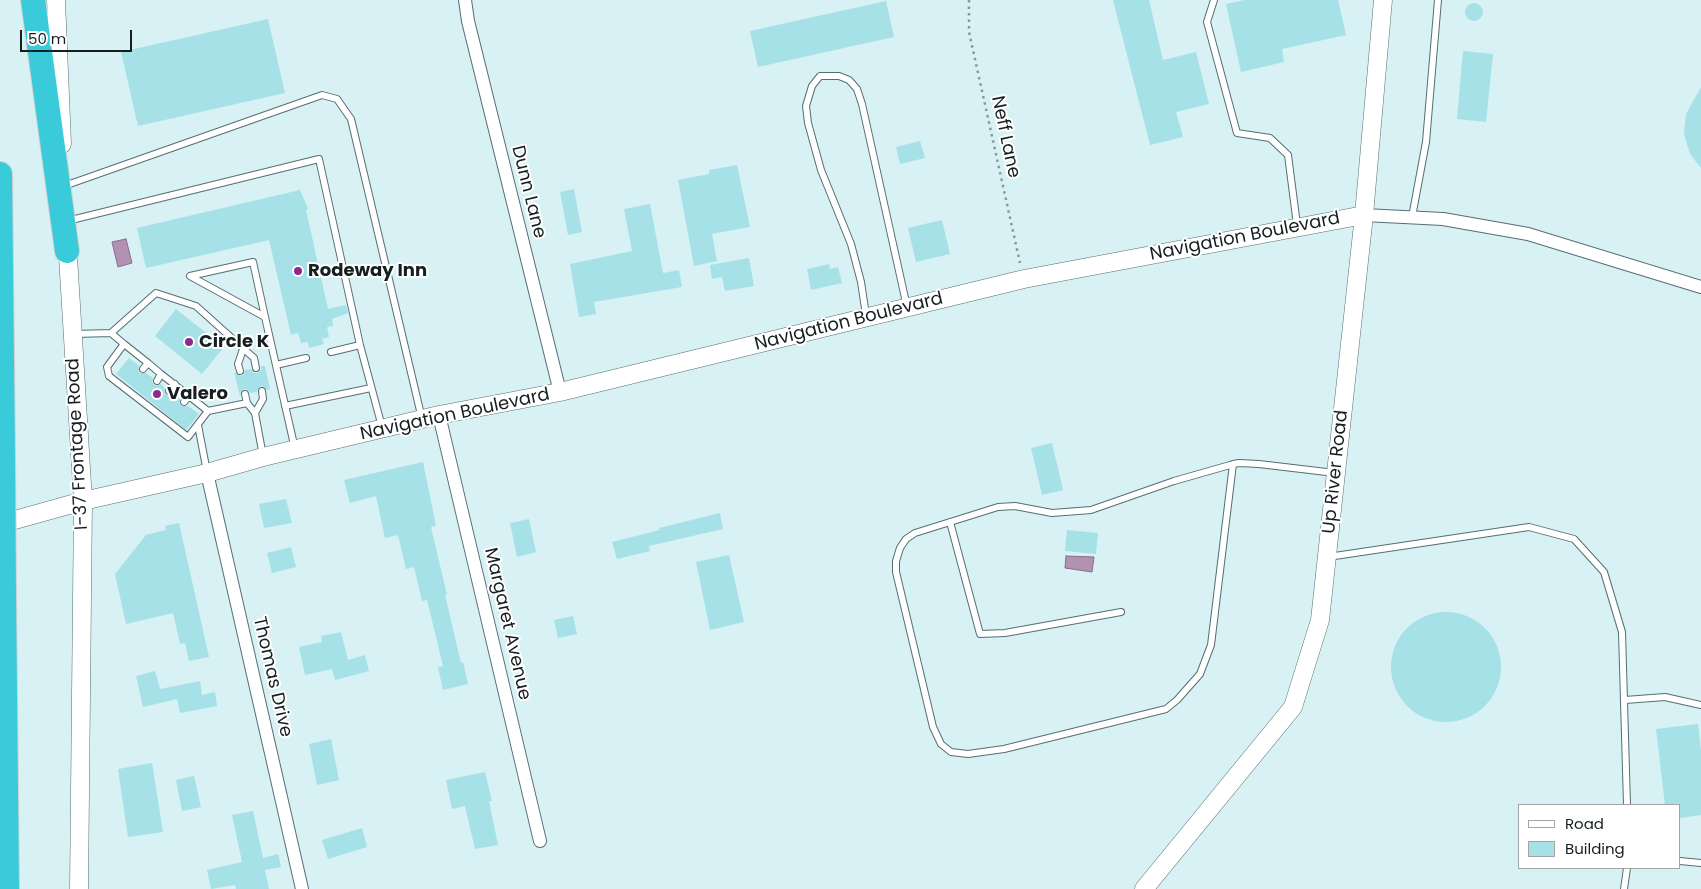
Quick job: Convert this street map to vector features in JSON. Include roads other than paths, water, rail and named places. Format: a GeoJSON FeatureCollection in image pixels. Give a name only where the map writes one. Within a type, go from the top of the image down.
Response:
{"type":"FeatureCollection","features":[{"type":"Feature","properties":{"kind":"highway"},"geometry":{"type":"LineString","coordinates":[[32,0],[67,251]]}},
{"type":"Feature","properties":{"kind":"highway"},"geometry":{"type":"LineString","coordinates":[[0,174],[8,889]]}},
{"type":"Feature","properties":{"kind":"street","name":"I-37 Frontage Road"},"geometry":{"type":"LineString","coordinates":[[56,0],[67,251],[83,501],[79,889]]}},
{"type":"Feature","properties":{"kind":"street","name":"Dunn Lane"},"geometry":{"type":"LineString","coordinates":[[465,0],[468,21],[560,392]]}},
{"type":"Feature","properties":{"kind":"street","name":"Up River Road"},"geometry":{"type":"LineString","coordinates":[[1144,889],[1293,707],[1320,620],[1364,215],[1383,0]]}},
{"type":"Feature","properties":{"kind":"street","name":"Navigation Boulevard"},"geometry":{"type":"LineString","coordinates":[[0,524],[83,501],[207,473],[263,457],[439,415],[560,392],[1024,279],[1364,215],[1444,219],[1528,234],[1701,287]]}},
{"type":"Feature","properties":{"kind":"street","name":"Margaret Avenue"},"geometry":{"type":"LineString","coordinates":[[439,415],[540,841]]}},
{"type":"Feature","properties":{"kind":"street","name":"Thomas Drive"},"geometry":{"type":"LineString","coordinates":[[207,473],[302,889]]}},
{"type":"Feature","properties":{"kind":"lane"},"geometry":{"type":"LineString","coordinates":[[1214,0],[1207,22],[1237,133],[1270,138],[1288,155],[1297,227]]}},
{"type":"Feature","properties":{"kind":"lane"},"geometry":{"type":"LineString","coordinates":[[1412,217],[1426,142],[1438,0]]}},
{"type":"Feature","properties":{"kind":"lane"},"geometry":{"type":"LineString","coordinates":[[867,318],[861,282],[850,244],[821,170],[808,123],[806,106],[812,86],[820,76],[839,76],[849,80],[857,89],[862,104],[907,308]]}},
{"type":"Feature","properties":{"kind":"lane"},"geometry":{"type":"LineString","coordinates":[[64,186],[322,95],[337,99],[351,119],[422,420]]}},
{"type":"Feature","properties":{"kind":"lane"},"geometry":{"type":"LineString","coordinates":[[66,221],[319,159],[360,345],[383,429]]}},
{"type":"Feature","properties":{"kind":"lane"},"geometry":{"type":"LineString","coordinates":[[265,317],[190,276],[253,262],[295,450]]}},
{"type":"Feature","properties":{"kind":"lane"},"geometry":{"type":"LineString","coordinates":[[72,334],[110,332],[156,293],[196,306],[254,358],[256,368]]}},
{"type":"Feature","properties":{"kind":"lane"},"geometry":{"type":"LineString","coordinates":[[110,332],[208,411]]}},
{"type":"Feature","properties":{"kind":"lane"},"geometry":{"type":"LineString","coordinates":[[124,344],[107,367],[109,376],[128,387],[170,420],[188,438],[208,411],[247,403]]}},
{"type":"Feature","properties":{"kind":"lane"},"geometry":{"type":"LineString","coordinates":[[331,352],[360,345]]}},
{"type":"Feature","properties":{"kind":"lane"},"geometry":{"type":"LineString","coordinates":[[240,371],[238,364],[243,348]]}},
{"type":"Feature","properties":{"kind":"lane"},"geometry":{"type":"LineString","coordinates":[[276,365],[306,358]]}},
{"type":"Feature","properties":{"kind":"lane"},"geometry":{"type":"LineString","coordinates":[[142,369],[148,363]]}},
{"type":"Feature","properties":{"kind":"lane"},"geometry":{"type":"LineString","coordinates":[[156,381],[162,374]]}},
{"type":"Feature","properties":{"kind":"lane"},"geometry":{"type":"LineString","coordinates":[[169,391],[175,384]]}},
{"type":"Feature","properties":{"kind":"lane"},"geometry":{"type":"LineString","coordinates":[[285,406],[371,388]]}},
{"type":"Feature","properties":{"kind":"lane"},"geometry":{"type":"LineString","coordinates":[[255,413],[263,399],[262,391]]}},
{"type":"Feature","properties":{"kind":"lane"},"geometry":{"type":"LineString","coordinates":[[245,394],[247,403],[255,413],[263,457]]}},
{"type":"Feature","properties":{"kind":"lane"},"geometry":{"type":"LineString","coordinates":[[184,402],[189,396]]}},
{"type":"Feature","properties":{"kind":"lane"},"geometry":{"type":"LineString","coordinates":[[198,425],[207,473]]}},
{"type":"Feature","properties":{"kind":"lane"},"geometry":{"type":"LineString","coordinates":[[1233,464],[1211,644],[1200,674],[1176,700],[1166,709],[1004,749],[968,754],[951,752],[941,744],[933,727],[900,596],[896,561],[900,548],[906,539],[915,533],[998,507],[1015,506],[1052,513],[1091,510],[1174,481],[1233,464],[1259,464],[1336,473]]}},
{"type":"Feature","properties":{"kind":"lane"},"geometry":{"type":"LineString","coordinates":[[950,522],[980,634],[1005,633],[1121,612]]}},
{"type":"Feature","properties":{"kind":"lane"},"geometry":{"type":"LineString","coordinates":[[1327,557],[1529,527],[1574,539],[1604,572],[1622,632],[1628,804]]}},
{"type":"Feature","properties":{"kind":"lane"},"geometry":{"type":"LineString","coordinates":[[1625,700],[1665,697],[1701,705]]}},
{"type":"Feature","properties":{"kind":"lane"},"geometry":{"type":"LineString","coordinates":[[1681,861],[1701,863]]}},
{"type":"Feature","properties":{"kind":"lane"},"geometry":{"type":"LineString","coordinates":[[1624,889],[1627,869]]}},
{"type":"Feature","properties":{"kind":"place","name":"Rodeway Inn"},"geometry":{"type":"Point","coordinates":[298,271]}},
{"type":"Feature","properties":{"kind":"place","name":"Circle K"},"geometry":{"type":"Point","coordinates":[189,342]}},
{"type":"Feature","properties":{"kind":"place","name":"Valero"},"geometry":{"type":"Point","coordinates":[157,394]}}]}
